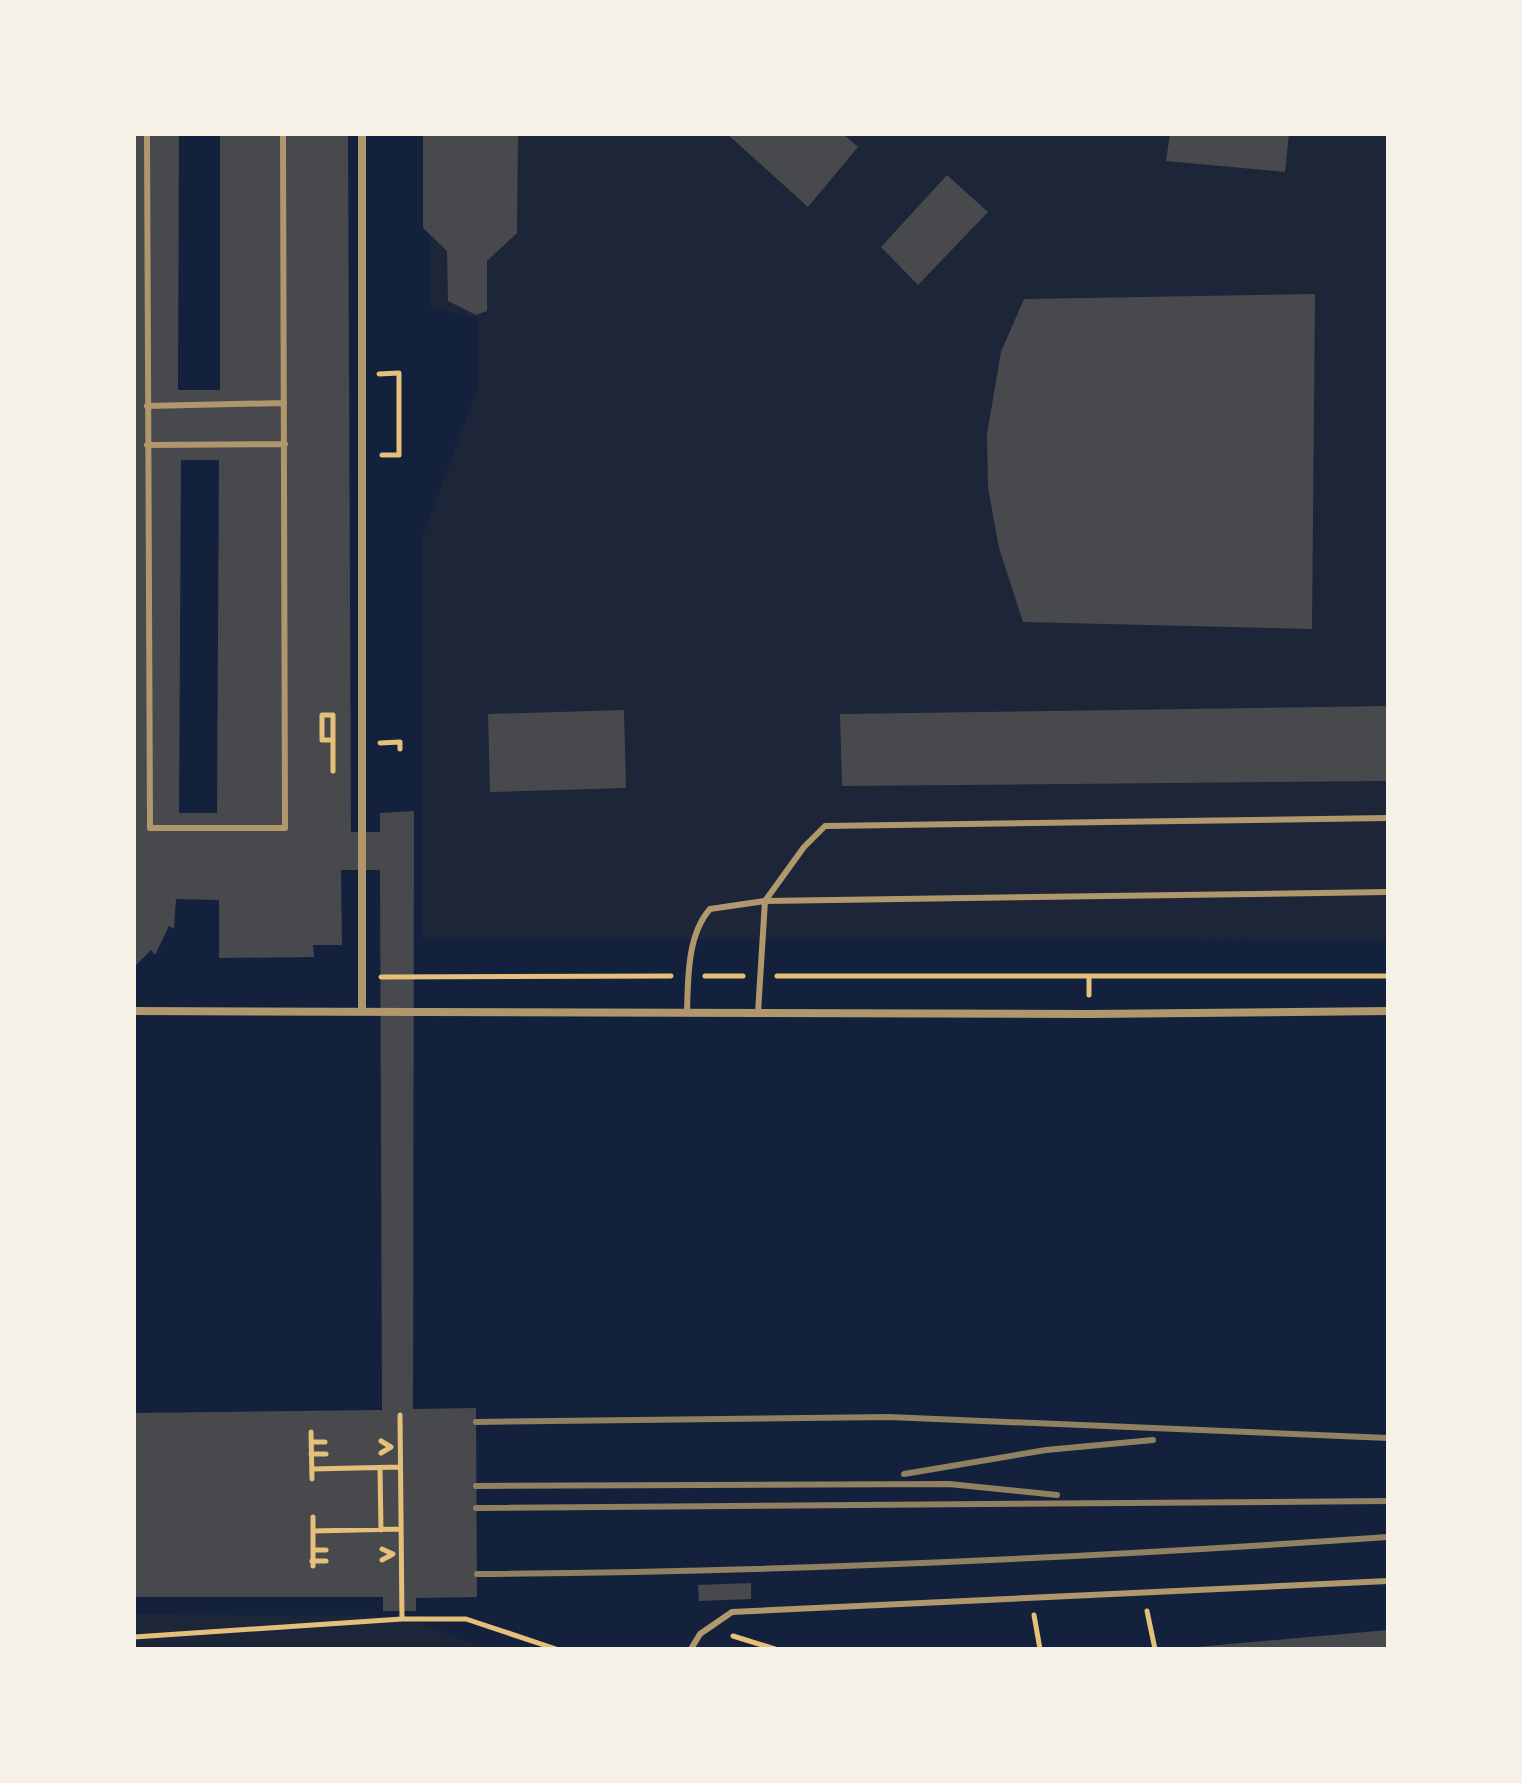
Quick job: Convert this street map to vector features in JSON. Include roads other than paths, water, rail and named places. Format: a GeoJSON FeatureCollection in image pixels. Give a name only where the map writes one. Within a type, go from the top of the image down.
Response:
{"type":"FeatureCollection","features":[{"type":"Feature","properties":{"kind":"street"},"geometry":{"type":"LineString","coordinates":[[362,134],[362,1011]]}},
{"type":"Feature","properties":{"kind":"street"},"geometry":{"type":"LineString","coordinates":[[134,1011],[1388,1011]]}},
{"type":"Feature","properties":{"kind":"lane"},"geometry":{"type":"LineString","coordinates":[[147,134],[150,828],[285,828],[283,134]]}},
{"type":"Feature","properties":{"kind":"lane"},"geometry":{"type":"LineString","coordinates":[[147,406],[284,403]]}},
{"type":"Feature","properties":{"kind":"lane"},"geometry":{"type":"LineString","coordinates":[[147,445],[285,444]]}},
{"type":"Feature","properties":{"kind":"lane"},"geometry":{"type":"LineString","coordinates":[[758,1013],[765,901],[804,847],[825,826],[1388,818]]}},
{"type":"Feature","properties":{"kind":"lane"},"geometry":{"type":"LineString","coordinates":[[687,1013],[688,976],[698,922],[710,909],[765,901],[1388,892]]}},
{"type":"Feature","properties":{"kind":"lane"},"geometry":{"type":"LineString","coordinates":[[691,1649],[708,1628],[732,1612],[1144,1590],[1388,1581]]}},
{"type":"Feature","properties":{"kind":"railway"},"geometry":{"type":"LineString","coordinates":[[476,1422],[889,1417],[1388,1438]]}},
{"type":"Feature","properties":{"kind":"railway"},"geometry":{"type":"LineString","coordinates":[[904,1474],[1046,1450],[1153,1440]]}},
{"type":"Feature","properties":{"kind":"railway"},"geometry":{"type":"LineString","coordinates":[[476,1486],[949,1484],[1057,1495]]}},
{"type":"Feature","properties":{"kind":"railway"},"geometry":{"type":"LineString","coordinates":[[476,1508],[1388,1501]]}},
{"type":"Feature","properties":{"kind":"railway"},"geometry":{"type":"LineString","coordinates":[[477,1574],[932,1563],[1388,1537]]}}]}
